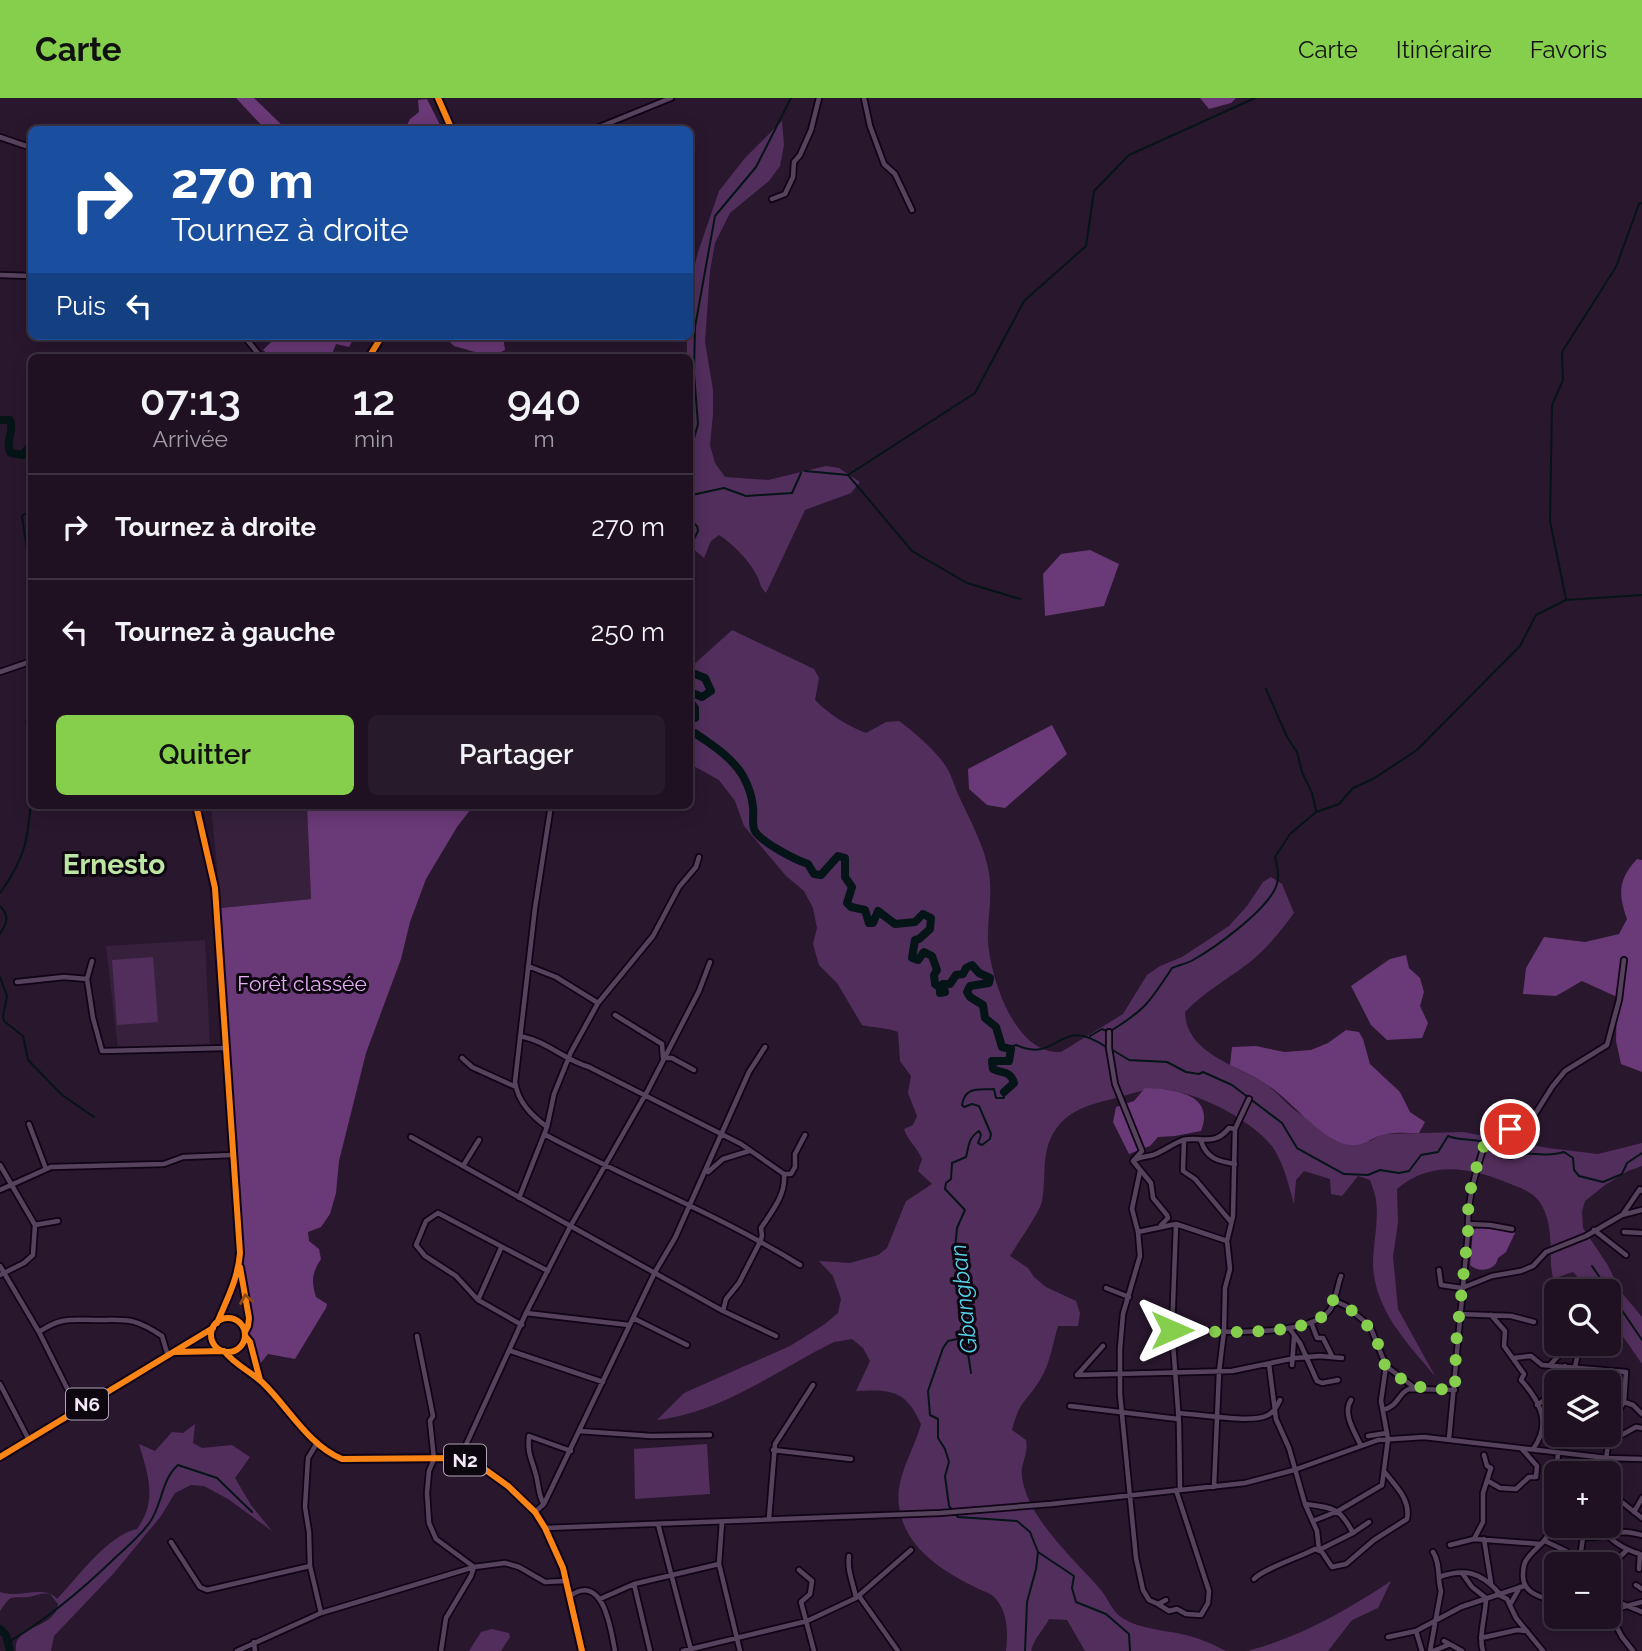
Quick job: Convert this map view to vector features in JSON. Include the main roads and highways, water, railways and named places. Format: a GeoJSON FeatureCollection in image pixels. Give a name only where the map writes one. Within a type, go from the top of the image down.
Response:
{"type":"FeatureCollection","features":[{"type":"Feature","properties":{"kind":"highway"},"geometry":{"type":"LineString","coordinates":[[438,98],[450,126]]}},
{"type":"Feature","properties":{"kind":"highway","name":"N2"},"geometry":{"type":"LineString","coordinates":[[197,809],[215,888],[239,1265],[249,1318],[245,1334],[250,1342],[261,1381]]}},
{"type":"Feature","properties":{"kind":"highway","name":"N2"},"geometry":{"type":"LineString","coordinates":[[215,1326],[232,1292],[239,1265]]}},
{"type":"Feature","properties":{"kind":"highway"},"geometry":{"type":"LineString","coordinates":[[226,1319],[236,1320],[245,1334],[239,1349],[225,1351],[213,1343],[215,1326],[226,1319]]}},
{"type":"Feature","properties":{"kind":"highway","name":"N6"},"geometry":{"type":"LineString","coordinates":[[0,1457],[215,1326]]}},
{"type":"Feature","properties":{"kind":"highway","name":"N2"},"geometry":{"type":"LineString","coordinates":[[225,1351],[234,1363],[261,1381],[317,1442],[333,1455],[342,1459],[460,1458],[498,1478],[535,1513],[545,1528],[567,1581],[582,1651]]}},
{"type":"Feature","properties":{"kind":"highway","name":"N6"},"geometry":{"type":"LineString","coordinates":[[171,1354],[225,1351]]}},
{"type":"Feature","properties":{"kind":"waterway"},"geometry":{"type":"LineString","coordinates":[[693,442],[698,424],[694,373],[695,327],[715,216],[756,167],[791,98]]}},
{"type":"Feature","properties":{"kind":"waterway"},"geometry":{"type":"LineString","coordinates":[[805,471],[848,475],[975,393],[1024,301],[1086,246],[1094,191],[1129,155],[1255,98]]}},
{"type":"Feature","properties":{"kind":"waterway"},"geometry":{"type":"LineString","coordinates":[[1566,599],[1550,521],[1552,405],[1563,380],[1562,352],[1616,267],[1639,204],[1642,203]]}},
{"type":"Feature","properties":{"kind":"waterway","name":"Gbangban"},"geometry":{"type":"LineString","coordinates":[[0,420],[10,420],[11,453],[23,455],[28,448]]}},
{"type":"Feature","properties":{"kind":"waterway"},"geometry":{"type":"LineString","coordinates":[[693,495],[724,488],[746,496],[792,493],[801,473]]}},
{"type":"Feature","properties":{"kind":"waterway"},"geometry":{"type":"LineString","coordinates":[[848,475],[912,551],[967,583],[1020,599]]}},
{"type":"Feature","properties":{"kind":"waterway"},"geometry":{"type":"LineString","coordinates":[[28,512],[22,516],[28,557]]}},
{"type":"Feature","properties":{"kind":"waterway"},"geometry":{"type":"LineString","coordinates":[[693,523],[698,531],[693,541]]}},
{"type":"Feature","properties":{"kind":"waterway"},"geometry":{"type":"LineString","coordinates":[[1090,1036],[1102,1029],[1109,1032],[1131,1017],[1152,997],[1172,968],[1203,954],[1250,919],[1275,889],[1278,881],[1275,857],[1290,834],[1316,812],[1339,804],[1353,788],[1373,779],[1417,750],[1520,646],[1536,615],[1566,600],[1642,595]]}},
{"type":"Feature","properties":{"kind":"waterway","name":"Gbangban"},"geometry":{"type":"LineString","coordinates":[[693,673],[705,678],[711,691],[702,697],[693,693]]}},
{"type":"Feature","properties":{"kind":"waterway"},"geometry":{"type":"LineString","coordinates":[[1266,689],[1287,737],[1297,752],[1316,810]]}},
{"type":"Feature","properties":{"kind":"waterway","name":"Gbangban"},"geometry":{"type":"LineString","coordinates":[[693,705],[695,718],[693,716]]}},
{"type":"Feature","properties":{"kind":"waterway"},"geometry":{"type":"LineString","coordinates":[[28,716],[28,730]]}},
{"type":"Feature","properties":{"kind":"waterway","name":"Gbangban"},"geometry":{"type":"LineString","coordinates":[[693,733],[728,757],[739,769],[751,795],[754,829],[762,839],[808,864],[814,874],[821,875],[838,856],[845,858],[845,877],[852,887],[847,903],[851,907],[865,910],[869,923],[873,923],[878,911],[895,924],[915,922],[923,914],[931,918],[930,929],[915,940],[912,958],[918,960],[924,952],[932,956],[937,970],[934,975],[935,984],[940,988],[940,993],[945,992],[943,984],[950,984],[956,975],[963,974],[966,968],[972,965],[979,973],[990,978],[989,983],[970,986],[967,992],[983,1005],[985,1018],[996,1027],[1002,1047],[1011,1049],[1009,1061],[992,1061],[993,1069],[1008,1074],[1014,1083],[1004,1092]]}},
{"type":"Feature","properties":{"kind":"waterway"},"geometry":{"type":"LineString","coordinates":[[0,893],[16,868],[25,846],[30,809]]}},
{"type":"Feature","properties":{"kind":"waterway"},"geometry":{"type":"LineString","coordinates":[[0,906],[6,920],[0,934]]}},
{"type":"Feature","properties":{"kind":"waterway"},"geometry":{"type":"LineString","coordinates":[[0,977],[7,996],[4,1021],[23,1036],[28,1060],[62,1095],[94,1117]]}},
{"type":"Feature","properties":{"kind":"waterway"},"geometry":{"type":"LineString","coordinates":[[1009,1048],[1016,1045],[1042,1049],[1077,1035],[1090,1038],[1106,1047]]}},
{"type":"Feature","properties":{"kind":"waterway"},"geometry":{"type":"LineString","coordinates":[[1111,1049],[1129,1060],[1167,1062],[1186,1072],[1203,1072],[1232,1085],[1282,1123],[1297,1148],[1344,1174],[1368,1175],[1380,1170],[1399,1173],[1409,1171],[1421,1155],[1438,1152],[1448,1136],[1483,1142]]}},
{"type":"Feature","properties":{"kind":"waterway","name":"Gbangban"},"geometry":{"type":"LineString","coordinates":[[971,1373],[962,1313],[964,1280],[956,1264],[955,1249],[957,1228],[965,1210],[945,1189],[946,1183],[951,1179],[952,1163],[966,1157],[973,1136],[979,1131],[981,1135],[978,1143],[982,1145],[990,1139],[991,1134],[979,1106],[962,1105],[966,1095],[973,1090],[994,1089],[996,1098],[1004,1098],[1003,1093]]}},
{"type":"Feature","properties":{"kind":"waterway"},"geometry":{"type":"LineString","coordinates":[[1488,1145],[1500,1157],[1511,1159],[1525,1154],[1564,1152],[1573,1158],[1574,1170],[1579,1176],[1603,1182],[1622,1174],[1627,1163],[1642,1153]]}},
{"type":"Feature","properties":{"kind":"waterway"},"geometry":{"type":"LineString","coordinates":[[1592,1266],[1642,1340]]}},
{"type":"Feature","properties":{"kind":"waterway"},"geometry":{"type":"LineString","coordinates":[[966,1337],[948,1341],[943,1348],[928,1391],[930,1415],[938,1419],[938,1438],[949,1462],[945,1476],[949,1506],[958,1517],[1017,1521],[1030,1532],[1038,1552],[1074,1576],[1072,1588],[1076,1602],[1106,1614],[1129,1634],[1130,1651]]}},
{"type":"Feature","properties":{"kind":"waterway"},"geometry":{"type":"LineString","coordinates":[[7,1643],[65,1603],[139,1536],[154,1515],[168,1478],[178,1465],[217,1478],[252,1512]]}},
{"type":"Feature","properties":{"kind":"waterway"},"geometry":{"type":"LineString","coordinates":[[1025,1651],[1027,1602],[1038,1552]]}},
{"type":"Feature","properties":{"kind":"waterway"},"geometry":{"type":"LineString","coordinates":[[0,1629],[6,1635],[10,1651]]}},
{"type":"Feature","properties":{"kind":"district","name":"Ernesto"},"geometry":{"type":"Point","coordinates":[114,864]}},
{"type":"Feature","properties":{"kind":"park label","name":"Forêt classée"},"geometry":{"type":"Point","coordinates":[302,983]}}]}
